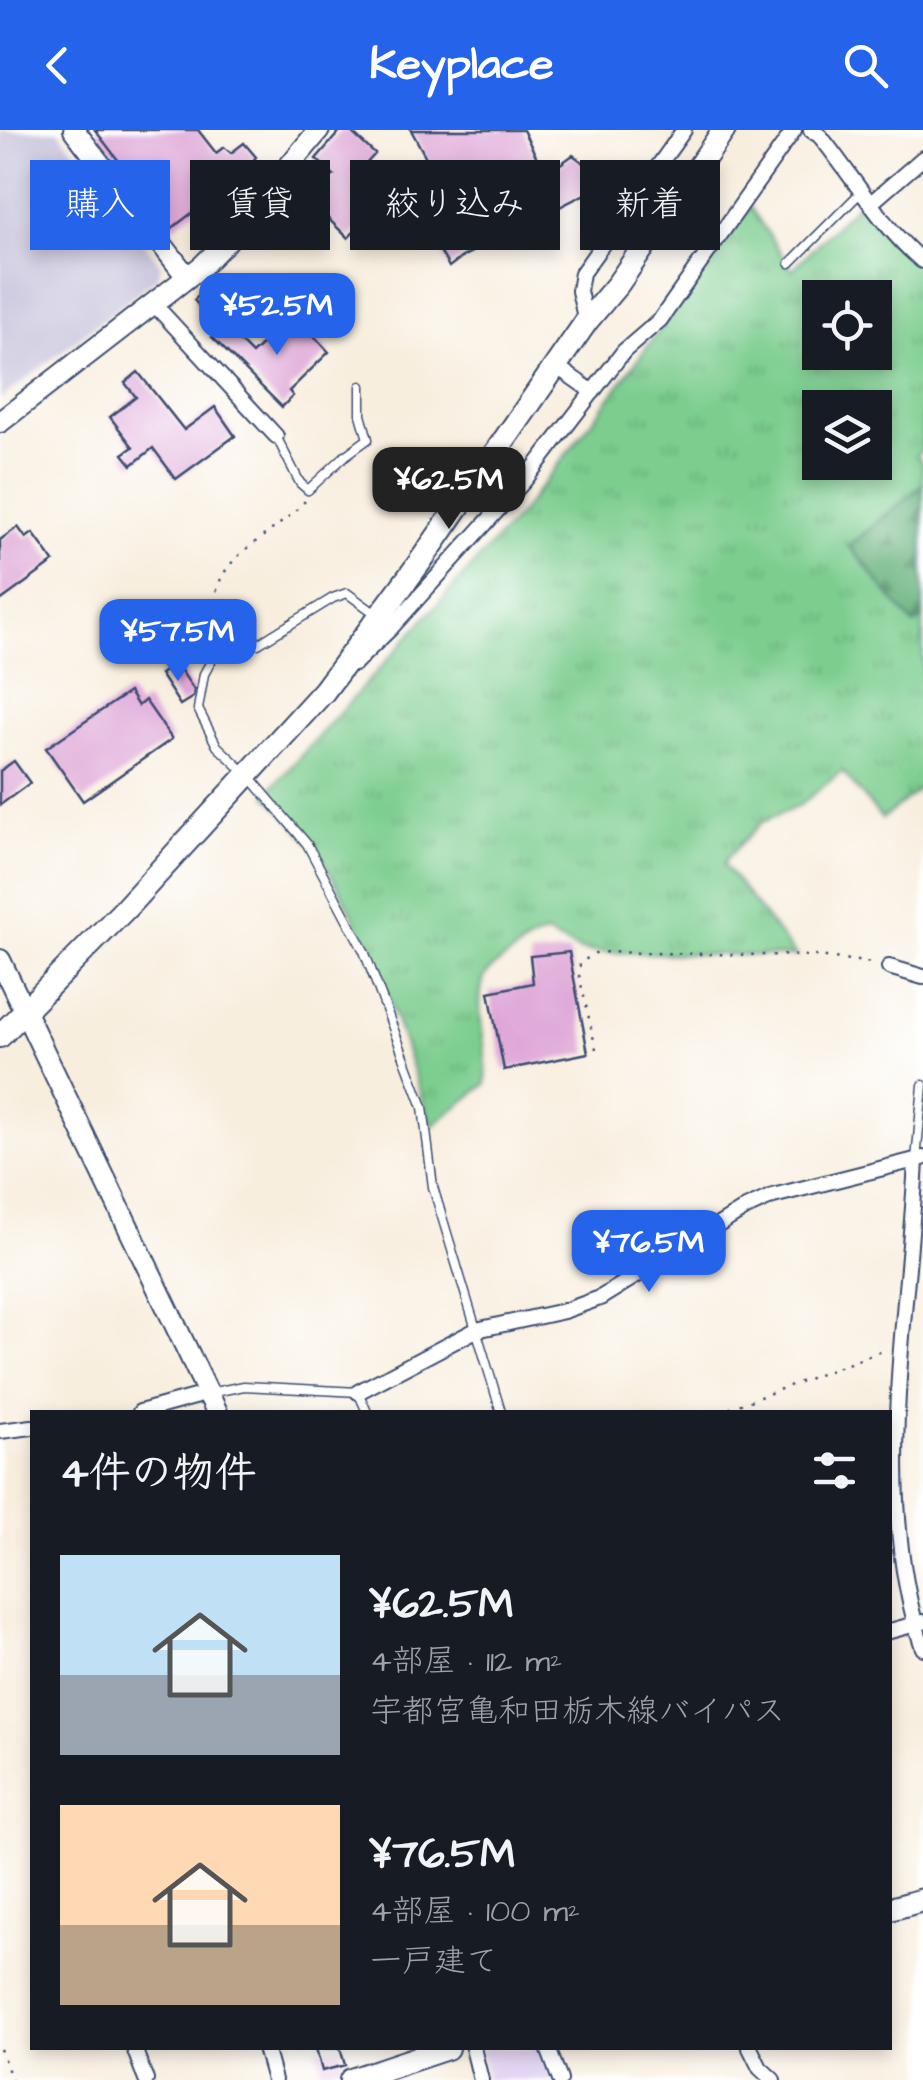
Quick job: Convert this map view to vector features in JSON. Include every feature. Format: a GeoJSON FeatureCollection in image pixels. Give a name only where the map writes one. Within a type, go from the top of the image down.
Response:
{"type":"FeatureCollection","features":[{"type":"Feature","properties":{"kind":"main road"},"geometry":{"type":"LineString","coordinates":[[0,1036],[249,776],[324,690],[380,618],[724,130]]}},
{"type":"Feature","properties":{"kind":"main road"},"geometry":{"type":"LineString","coordinates":[[892,1908],[923,1900]]}},
{"type":"Feature","properties":{"kind":"main road"},"geometry":{"type":"LineString","coordinates":[[351,2080],[441,2050]]}},
{"type":"Feature","properties":{"kind":"street"},"geometry":{"type":"LineString","coordinates":[[74,130],[187,277]]}},
{"type":"Feature","properties":{"kind":"street"},"geometry":{"type":"LineString","coordinates":[[0,422],[187,277],[227,241],[319,130]]}},
{"type":"Feature","properties":{"kind":"street"},"geometry":{"type":"LineString","coordinates":[[586,322],[580,296],[582,274],[684,130]]}},
{"type":"Feature","properties":{"kind":"street"},"geometry":{"type":"LineString","coordinates":[[324,690],[430,586],[524,481],[624,350],[660,320],[794,130]]}},
{"type":"Feature","properties":{"kind":"street"},"geometry":{"type":"LineString","coordinates":[[811,130],[867,196],[889,231],[923,261]]}},
{"type":"Feature","properties":{"kind":"street"},"geometry":{"type":"LineString","coordinates":[[867,196],[923,158]]}},
{"type":"Feature","properties":{"kind":"street"},"geometry":{"type":"LineString","coordinates":[[154,303],[169,324],[276,436]]}},
{"type":"Feature","properties":{"kind":"street"},"geometry":{"type":"LineString","coordinates":[[556,366],[593,392]]}},
{"type":"Feature","properties":{"kind":"street"},"geometry":{"type":"LineString","coordinates":[[0,960],[213,1403],[156,1410]]}},
{"type":"Feature","properties":{"kind":"street"},"geometry":{"type":"LineString","coordinates":[[889,967],[923,977]]}},
{"type":"Feature","properties":{"kind":"street"},"geometry":{"type":"LineString","coordinates":[[358,1392],[476,1330],[564,1311],[600,1298],[772,1196],[920,1159],[897,1415],[907,1595],[919,1622],[923,1648]]}},
{"type":"Feature","properties":{"kind":"street"},"geometry":{"type":"LineString","coordinates":[[0,1431],[30,1427]]}},
{"type":"Feature","properties":{"kind":"street"},"geometry":{"type":"LineString","coordinates":[[892,1630],[919,1622]]}},
{"type":"Feature","properties":{"kind":"street"},"geometry":{"type":"LineString","coordinates":[[135,2050],[146,2080]]}},
{"type":"Feature","properties":{"kind":"street"},"geometry":{"type":"LineString","coordinates":[[266,2050],[274,2080]]}},
{"type":"Feature","properties":{"kind":"street"},"geometry":{"type":"LineString","coordinates":[[474,2050],[481,2080]]}},
{"type":"Feature","properties":{"kind":"street"},"geometry":{"type":"LineString","coordinates":[[549,2050],[560,2080]]}},
{"type":"Feature","properties":{"kind":"street"},"geometry":{"type":"LineString","coordinates":[[751,2050],[772,2080]]}},
{"type":"Feature","properties":{"kind":"lane"},"geometry":{"type":"LineString","coordinates":[[790,263],[867,196]]}},
{"type":"Feature","properties":{"kind":"lane"},"geometry":{"type":"LineString","coordinates":[[276,436],[300,483],[308,490],[368,438],[361,415],[361,386]]}},
{"type":"Feature","properties":{"kind":"lane"},"geometry":{"type":"LineString","coordinates":[[380,618],[347,594],[333,598],[258,644],[220,644],[204,674],[198,709],[216,746],[249,776],[317,859],[378,985],[423,1107],[433,1187],[500,1410]]}},
{"type":"Feature","properties":{"kind":"lane"},"geometry":{"type":"LineString","coordinates":[[920,1159],[923,1085]]}},
{"type":"Feature","properties":{"kind":"lane"},"geometry":{"type":"LineString","coordinates":[[213,1403],[244,1386],[358,1392],[367,1410]]}},
{"type":"Feature","properties":{"kind":"path"},"geometry":{"type":"LineString","coordinates":[[220,644],[212,610],[218,582],[229,564],[304,502],[308,490]]}},
{"type":"Feature","properties":{"kind":"path"},"geometry":{"type":"LineString","coordinates":[[596,1048],[579,975],[580,963],[597,952],[818,956],[889,967]]}},
{"type":"Feature","properties":{"kind":"path"},"geometry":{"type":"LineString","coordinates":[[725,1410],[903,1342]]}},
{"type":"Feature","properties":{"kind":"path"},"geometry":{"type":"LineString","coordinates":[[0,2049],[12,2080]]}},
{"type":"Feature","properties":{"kind":"shaded area"},"geometry":{"type":"Polygon","coordinates":[[[0,130],[58,130],[81,160],[30,160],[30,250],[150,250],[161,265],[159,276],[0,399],[0,130]]]}},
{"type":"Feature","properties":{"kind":"shaded area"},"geometry":{"type":"Polygon","coordinates":[[[480,2050],[541,2050],[552,2080],[488,2080],[480,2050]]]}},
{"type":"Feature","properties":{"kind":"green space"},"geometry":{"type":"Polygon","coordinates":[[[861,200],[882,230],[923,268],[923,449],[916,455],[923,464],[923,485],[849,546],[915,624],[923,618],[923,786],[882,819],[842,771],[799,806],[762,822],[727,858],[724,865],[796,956],[597,952],[579,950],[546,934],[524,945],[491,969],[483,981],[480,1006],[486,1084],[431,1127],[382,983],[351,912],[314,848],[267,796],[523,510],[750,207],[792,270],[861,200]]]}},
{"type":"Feature","properties":{"kind":"green space"},"geometry":{"type":"Polygon","coordinates":[[[923,485],[923,618],[914,625],[849,546],[923,485]]]}},
{"type":"Feature","properties":{"kind":"building"},"geometry":{"type":"Polygon","coordinates":[[[95,130],[198,130],[216,153],[224,147],[231,153],[244,143],[256,157],[190,160],[190,214],[171,229],[170,160],[118,160],[95,130]]]}},
{"type":"Feature","properties":{"kind":"building"},"geometry":{"type":"Polygon","coordinates":[[[341,130],[349,130],[375,154],[369,160],[350,160],[348,238],[330,220],[330,179],[334,175],[330,160],[316,159],[341,130]]]}},
{"type":"Feature","properties":{"kind":"building"},"geometry":{"type":"Polygon","coordinates":[[[411,130],[523,130],[538,160],[427,160],[411,130]]]}},
{"type":"Feature","properties":{"kind":"building"},"geometry":{"type":"Polygon","coordinates":[[[573,155],[580,160],[580,197],[560,207],[560,164],[573,155]]]}},
{"type":"Feature","properties":{"kind":"building"},"geometry":{"type":"Polygon","coordinates":[[[439,250],[476,250],[462,257],[449,267],[439,250]]]}},
{"type":"Feature","properties":{"kind":"building"},"geometry":{"type":"Polygon","coordinates":[[[205,290],[219,306],[208,316],[194,300],[205,290]]]}},
{"type":"Feature","properties":{"kind":"building"},"geometry":{"type":"Polygon","coordinates":[[[297,318],[329,352],[289,391],[293,396],[282,407],[212,337],[224,326],[252,354],[297,318]]]}},
{"type":"Feature","properties":{"kind":"building"},"geometry":{"type":"Polygon","coordinates":[[[138,372],[184,430],[215,407],[235,436],[176,479],[153,448],[132,465],[123,454],[133,447],[110,417],[136,397],[125,383],[138,372]]]}},
{"type":"Feature","properties":{"kind":"building"},"geometry":{"type":"Polygon","coordinates":[[[18,527],[26,538],[33,533],[54,562],[0,601],[0,540],[18,527]]]}},
{"type":"Feature","properties":{"kind":"building"},"geometry":{"type":"Polygon","coordinates":[[[176,663],[194,690],[193,697],[180,705],[160,674],[176,663]]]}},
{"type":"Feature","properties":{"kind":"building"},"geometry":{"type":"Polygon","coordinates":[[[129,692],[138,706],[145,700],[172,739],[83,801],[46,748],[129,692]]]}},
{"type":"Feature","properties":{"kind":"building"},"geometry":{"type":"Polygon","coordinates":[[[14,761],[30,783],[0,805],[0,771],[14,761]]]}},
{"type":"Feature","properties":{"kind":"building"},"geometry":{"type":"Polygon","coordinates":[[[569,952],[588,1053],[504,1070],[489,992],[533,983],[530,956],[569,952]]]}},
{"type":"Feature","properties":{"kind":"building"},"geometry":{"type":"Polygon","coordinates":[[[317,2050],[341,2050],[345,2065],[322,2071],[317,2050]]]}}]}
